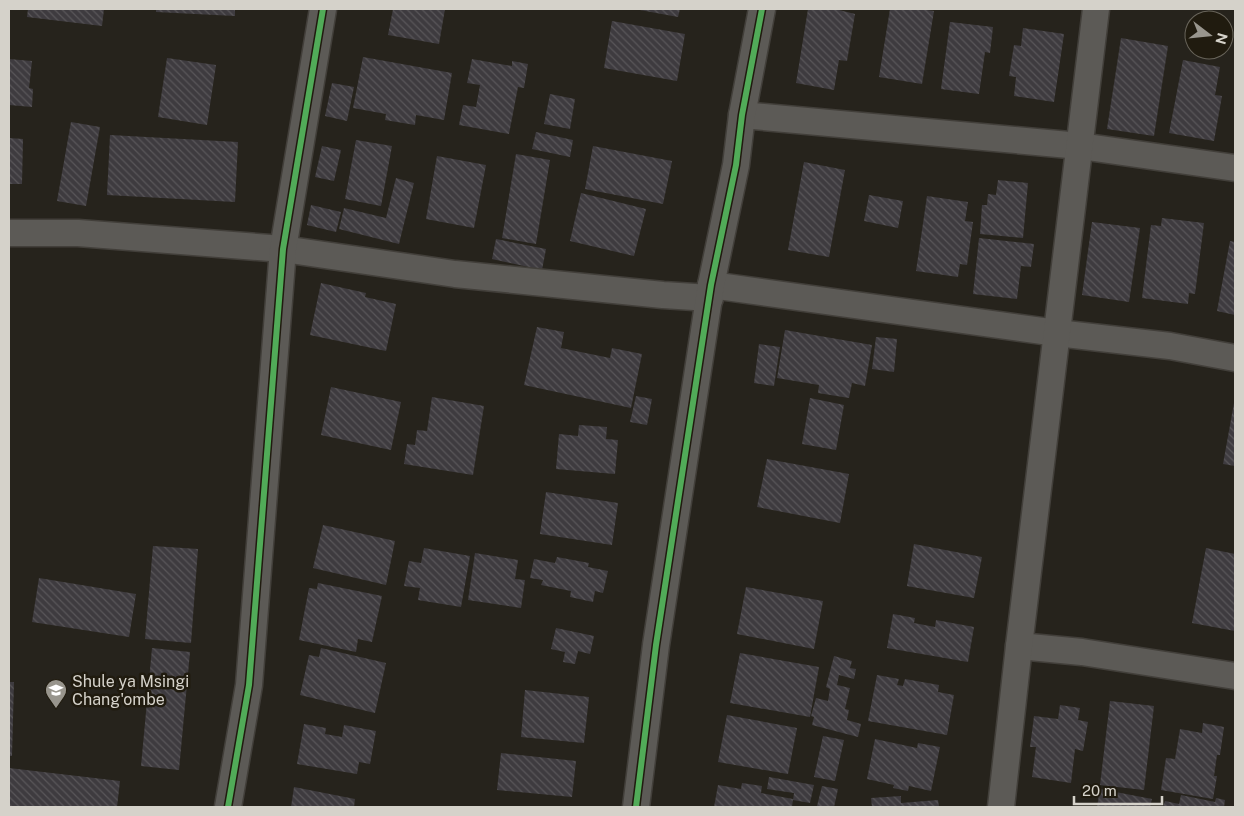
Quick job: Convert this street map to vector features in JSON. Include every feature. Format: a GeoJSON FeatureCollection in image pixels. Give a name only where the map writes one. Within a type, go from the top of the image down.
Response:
{"type":"FeatureCollection","features":[{"type":"Feature","properties":{"kind":"street"},"geometry":{"type":"LineString","coordinates":[[228,807],[250,685],[283,249],[323,9]]}},
{"type":"Feature","properties":{"kind":"street"},"geometry":{"type":"LineString","coordinates":[[636,807],[656,645],[711,291],[736,165],[742,115],[762,9]]}},
{"type":"Feature","properties":{"kind":"street"},"geometry":{"type":"LineString","coordinates":[[1001,807],[1096,9]]}},
{"type":"Feature","properties":{"kind":"street"},"geometry":{"type":"LineString","coordinates":[[742,115],[1080,146],[1235,168]]}},
{"type":"Feature","properties":{"kind":"street"},"geometry":{"type":"LineString","coordinates":[[9,232],[78,233],[283,249],[454,274],[663,295],[711,291],[1170,346],[1235,358]]}},
{"type":"Feature","properties":{"kind":"street"},"geometry":{"type":"LineString","coordinates":[[1019,646],[1082,652],[1235,676]]}},
{"type":"Feature","properties":{"kind":"building"},"geometry":{"type":"Polygon","coordinates":[[[28,9],[104,9],[102,26],[27,17],[28,9]]]}},
{"type":"Feature","properties":{"kind":"building"},"geometry":{"type":"Polygon","coordinates":[[[156,9],[235,9],[235,16],[156,12],[156,9]]]}},
{"type":"Feature","properties":{"kind":"building"},"geometry":{"type":"Polygon","coordinates":[[[393,9],[445,9],[439,44],[388,35],[393,9]]]}},
{"type":"Feature","properties":{"kind":"building"},"geometry":{"type":"Polygon","coordinates":[[[641,9],[680,9],[678,17],[641,9]]]}},
{"type":"Feature","properties":{"kind":"building"},"geometry":{"type":"Polygon","coordinates":[[[808,9],[835,9],[855,14],[847,61],[839,60],[834,90],[796,83],[808,9]]]}},
{"type":"Feature","properties":{"kind":"building"},"geometry":{"type":"Polygon","coordinates":[[[890,9],[934,11],[922,84],[879,77],[890,9]]]}},
{"type":"Feature","properties":{"kind":"building"},"geometry":{"type":"Polygon","coordinates":[[[612,21],[685,34],[677,81],[604,68],[612,21]]]}},
{"type":"Feature","properties":{"kind":"building"},"geometry":{"type":"Polygon","coordinates":[[[950,22],[993,27],[990,53],[985,52],[979,94],[941,89],[950,22]]]}},
{"type":"Feature","properties":{"kind":"building"},"geometry":{"type":"Polygon","coordinates":[[[1023,28],[1064,34],[1054,102],[1014,96],[1016,77],[1009,76],[1014,45],[1021,46],[1023,28]]]}},
{"type":"Feature","properties":{"kind":"building"},"geometry":{"type":"Polygon","coordinates":[[[1121,38],[1168,46],[1154,136],[1107,129],[1121,38]]]}},
{"type":"Feature","properties":{"kind":"building"},"geometry":{"type":"Polygon","coordinates":[[[363,57],[452,73],[444,120],[416,115],[415,125],[385,120],[386,114],[353,108],[363,57]]]}},
{"type":"Feature","properties":{"kind":"building"},"geometry":{"type":"Polygon","coordinates":[[[167,58],[216,65],[207,125],[158,117],[167,58]]]}},
{"type":"Feature","properties":{"kind":"building"},"geometry":{"type":"Polygon","coordinates":[[[9,59],[32,61],[29,88],[33,89],[32,107],[9,105],[9,59]]]}},
{"type":"Feature","properties":{"kind":"building"},"geometry":{"type":"Polygon","coordinates":[[[472,59],[512,66],[512,61],[528,64],[524,88],[518,87],[509,134],[459,125],[463,105],[476,107],[480,85],[467,83],[472,59]]]}},
{"type":"Feature","properties":{"kind":"building"},"geometry":{"type":"Polygon","coordinates":[[[1183,60],[1220,67],[1215,95],[1222,96],[1214,141],[1169,133],[1183,60]]]}},
{"type":"Feature","properties":{"kind":"building"},"geometry":{"type":"Polygon","coordinates":[[[332,83],[354,87],[347,121],[325,116],[332,83]]]}},
{"type":"Feature","properties":{"kind":"building"},"geometry":{"type":"Polygon","coordinates":[[[550,94],[575,99],[570,129],[544,124],[550,94]]]}},
{"type":"Feature","properties":{"kind":"building"},"geometry":{"type":"Polygon","coordinates":[[[71,122],[100,127],[86,206],[57,201],[71,122]]]}},
{"type":"Feature","properties":{"kind":"building"},"geometry":{"type":"Polygon","coordinates":[[[536,132],[573,140],[570,157],[532,149],[536,132]]]}},
{"type":"Feature","properties":{"kind":"building"},"geometry":{"type":"Polygon","coordinates":[[[110,135],[238,142],[235,202],[107,195],[110,135]]]}},
{"type":"Feature","properties":{"kind":"building"},"geometry":{"type":"Polygon","coordinates":[[[9,138],[23,139],[22,184],[9,184],[9,138]]]}},
{"type":"Feature","properties":{"kind":"building"},"geometry":{"type":"Polygon","coordinates":[[[356,140],[392,146],[381,206],[345,199],[356,140]]]}},
{"type":"Feature","properties":{"kind":"building"},"geometry":{"type":"Polygon","coordinates":[[[322,146],[341,150],[334,181],[315,177],[322,146]]]}},
{"type":"Feature","properties":{"kind":"building"},"geometry":{"type":"Polygon","coordinates":[[[593,146],[672,161],[663,204],[585,189],[593,146]]]}},
{"type":"Feature","properties":{"kind":"building"},"geometry":{"type":"Polygon","coordinates":[[[516,154],[550,160],[536,244],[502,238],[516,154]]]}},
{"type":"Feature","properties":{"kind":"building"},"geometry":{"type":"Polygon","coordinates":[[[437,156],[486,165],[474,228],[426,219],[437,156]]]}},
{"type":"Feature","properties":{"kind":"building"},"geometry":{"type":"Polygon","coordinates":[[[804,162],[845,170],[829,257],[788,250],[804,162]]]}},
{"type":"Feature","properties":{"kind":"building"},"geometry":{"type":"Polygon","coordinates":[[[396,178],[414,183],[399,244],[339,229],[344,208],[386,218],[396,178]]]}},
{"type":"Feature","properties":{"kind":"building"},"geometry":{"type":"Polygon","coordinates":[[[998,180],[1028,183],[1023,238],[980,234],[982,205],[987,205],[988,194],[996,195],[998,180]]]}},
{"type":"Feature","properties":{"kind":"building"},"geometry":{"type":"Polygon","coordinates":[[[581,193],[646,209],[634,256],[570,241],[581,193]]]}},
{"type":"Feature","properties":{"kind":"building"},"geometry":{"type":"Polygon","coordinates":[[[869,195],[903,201],[898,228],[864,221],[869,195]]]}},
{"type":"Feature","properties":{"kind":"building"},"geometry":{"type":"Polygon","coordinates":[[[927,196],[968,202],[965,221],[973,222],[967,265],[960,264],[958,277],[916,271],[927,196]]]}},
{"type":"Feature","properties":{"kind":"building"},"geometry":{"type":"Polygon","coordinates":[[[311,205],[341,212],[336,232],[307,225],[311,205]]]}},
{"type":"Feature","properties":{"kind":"building"},"geometry":{"type":"Polygon","coordinates":[[[1162,218],[1204,223],[1195,294],[1189,293],[1188,304],[1142,298],[1151,225],[1161,226],[1162,218]]]}},
{"type":"Feature","properties":{"kind":"building"},"geometry":{"type":"Polygon","coordinates":[[[1092,222],[1140,228],[1129,302],[1082,295],[1092,222]]]}},
{"type":"Feature","properties":{"kind":"building"},"geometry":{"type":"Polygon","coordinates":[[[979,238],[1034,244],[1031,267],[1021,266],[1017,299],[973,294],[979,238]]]}},
{"type":"Feature","properties":{"kind":"building"},"geometry":{"type":"Polygon","coordinates":[[[496,239],[546,249],[542,270],[492,259],[496,239]]]}},
{"type":"Feature","properties":{"kind":"building"},"geometry":{"type":"Polygon","coordinates":[[[1230,241],[1235,242],[1235,315],[1217,311],[1230,241]]]}},
{"type":"Feature","properties":{"kind":"building"},"geometry":{"type":"Polygon","coordinates":[[[321,283],[366,293],[365,297],[396,304],[386,351],[310,335],[321,283]]]}},
{"type":"Feature","properties":{"kind":"building"},"geometry":{"type":"Polygon","coordinates":[[[537,327],[564,332],[561,348],[610,358],[612,348],[642,354],[631,408],[524,385],[537,327]]]}},
{"type":"Feature","properties":{"kind":"building"},"geometry":{"type":"Polygon","coordinates":[[[785,330],[872,345],[865,386],[852,383],[849,398],[818,393],[819,385],[777,378],[785,330]]]}},
{"type":"Feature","properties":{"kind":"building"},"geometry":{"type":"Polygon","coordinates":[[[876,337],[897,339],[894,372],[872,369],[876,337]]]}},
{"type":"Feature","properties":{"kind":"building"},"geometry":{"type":"Polygon","coordinates":[[[759,344],[780,347],[774,386],[754,383],[759,344]]]}},
{"type":"Feature","properties":{"kind":"building"},"geometry":{"type":"Polygon","coordinates":[[[331,387],[401,402],[391,450],[321,435],[331,387]]]}},
{"type":"Feature","properties":{"kind":"building"},"geometry":{"type":"Polygon","coordinates":[[[636,396],[652,399],[647,425],[630,422],[636,396]]]}},
{"type":"Feature","properties":{"kind":"building"},"geometry":{"type":"Polygon","coordinates":[[[432,397],[484,406],[473,475],[404,464],[407,444],[415,445],[417,430],[427,431],[432,397]]]}},
{"type":"Feature","properties":{"kind":"building"},"geometry":{"type":"Polygon","coordinates":[[[810,398],[844,405],[836,450],[802,444],[810,398]]]}},
{"type":"Feature","properties":{"kind":"building"},"geometry":{"type":"Polygon","coordinates":[[[1235,403],[1235,466],[1223,464],[1235,403]]]}},
{"type":"Feature","properties":{"kind":"building"},"geometry":{"type":"Polygon","coordinates":[[[579,425],[607,427],[606,439],[618,440],[615,474],[556,469],[559,434],[578,436],[579,425]]]}},
{"type":"Feature","properties":{"kind":"building"},"geometry":{"type":"Polygon","coordinates":[[[767,459],[849,474],[840,523],[757,507],[767,459]]]}},
{"type":"Feature","properties":{"kind":"building"},"geometry":{"type":"Polygon","coordinates":[[[546,492],[618,503],[612,545],[540,534],[546,492]]]}},
{"type":"Feature","properties":{"kind":"building"},"geometry":{"type":"Polygon","coordinates":[[[323,525],[395,541],[386,585],[313,568],[323,525]]]}},
{"type":"Feature","properties":{"kind":"building"},"geometry":{"type":"Polygon","coordinates":[[[914,544],[982,557],[974,598],[907,586],[914,544]]]}},
{"type":"Feature","properties":{"kind":"building"},"geometry":{"type":"Polygon","coordinates":[[[153,546],[198,549],[191,643],[145,639],[153,546]]]}},
{"type":"Feature","properties":{"kind":"building"},"geometry":{"type":"Polygon","coordinates":[[[424,548],[470,556],[461,607],[418,600],[420,588],[404,586],[409,561],[421,563],[424,548]]]}},
{"type":"Feature","properties":{"kind":"building"},"geometry":{"type":"Polygon","coordinates":[[[1206,548],[1235,554],[1235,631],[1192,623],[1206,548]]]}},
{"type":"Feature","properties":{"kind":"building"},"geometry":{"type":"Polygon","coordinates":[[[475,553],[518,560],[515,579],[525,580],[521,608],[468,600],[475,553]]]}},
{"type":"Feature","properties":{"kind":"building"},"geometry":{"type":"Polygon","coordinates":[[[557,557],[589,563],[588,567],[608,571],[603,593],[595,591],[593,602],[570,597],[571,591],[541,585],[543,580],[530,578],[534,559],[555,563],[557,557]]]}},
{"type":"Feature","properties":{"kind":"building"},"geometry":{"type":"Polygon","coordinates":[[[39,578],[136,594],[129,637],[32,622],[39,578]]]}},
{"type":"Feature","properties":{"kind":"building"},"geometry":{"type":"Polygon","coordinates":[[[318,583],[382,596],[372,642],[358,639],[356,652],[299,640],[309,588],[317,589],[318,583]]]}},
{"type":"Feature","properties":{"kind":"building"},"geometry":{"type":"Polygon","coordinates":[[[746,587],[823,601],[814,649],[737,634],[746,587]]]}},
{"type":"Feature","properties":{"kind":"building"},"geometry":{"type":"Polygon","coordinates":[[[893,614],[915,618],[914,623],[935,627],[936,620],[974,627],[968,662],[887,648],[893,614]]]}},
{"type":"Feature","properties":{"kind":"building"},"geometry":{"type":"Polygon","coordinates":[[[556,628],[594,636],[590,654],[578,651],[575,664],[563,662],[565,652],[551,649],[556,628]]]}},
{"type":"Feature","properties":{"kind":"building"},"geometry":{"type":"Polygon","coordinates":[[[152,648],[190,652],[179,770],[141,766],[152,648]]]}},
{"type":"Feature","properties":{"kind":"building"},"geometry":{"type":"Polygon","coordinates":[[[321,648],[386,663],[375,713],[300,695],[309,655],[319,657],[321,648]]]}},
{"type":"Feature","properties":{"kind":"building"},"geometry":{"type":"Polygon","coordinates":[[[740,653],[819,667],[810,717],[730,703],[740,653]]]}},
{"type":"Feature","properties":{"kind":"building"},"geometry":{"type":"Polygon","coordinates":[[[834,656],[852,661],[850,668],[856,669],[854,679],[839,675],[837,685],[850,688],[845,709],[849,710],[847,720],[861,724],[858,737],[812,725],[814,717],[811,716],[816,698],[828,701],[830,689],[826,687],[834,656]]]}},
{"type":"Feature","properties":{"kind":"building"},"geometry":{"type":"Polygon","coordinates":[[[877,675],[899,679],[897,685],[903,686],[905,679],[939,685],[938,692],[954,695],[947,735],[868,721],[877,675]]]}},
{"type":"Feature","properties":{"kind":"building"},"geometry":{"type":"Polygon","coordinates":[[[9,682],[14,682],[12,756],[9,756],[9,682]]]}},
{"type":"Feature","properties":{"kind":"building"},"geometry":{"type":"Polygon","coordinates":[[[525,690],[589,697],[584,743],[521,737],[525,690]]]}},
{"type":"Feature","properties":{"kind":"building"},"geometry":{"type":"Polygon","coordinates":[[[1110,701],[1154,706],[1144,790],[1100,785],[1110,701]]]}},
{"type":"Feature","properties":{"kind":"building"},"geometry":{"type":"Polygon","coordinates":[[[1060,705],[1080,708],[1078,720],[1088,722],[1083,751],[1075,749],[1071,783],[1032,777],[1036,747],[1030,747],[1034,716],[1058,719],[1060,705]]]}},
{"type":"Feature","properties":{"kind":"building"},"geometry":{"type":"Polygon","coordinates":[[[727,715],[797,728],[788,774],[718,762],[727,715]]]}},
{"type":"Feature","properties":{"kind":"building"},"geometry":{"type":"Polygon","coordinates":[[[1203,723],[1224,727],[1220,755],[1217,755],[1214,776],[1217,776],[1213,799],[1161,790],[1166,758],[1175,759],[1180,729],[1202,733],[1203,723]]]}},
{"type":"Feature","properties":{"kind":"building"},"geometry":{"type":"Polygon","coordinates":[[[304,724],[326,728],[325,734],[342,737],[344,725],[376,731],[370,764],[359,762],[357,774],[297,764],[304,724]]]}},
{"type":"Feature","properties":{"kind":"building"},"geometry":{"type":"Polygon","coordinates":[[[823,736],[844,740],[835,781],[814,777],[823,736]]]}},
{"type":"Feature","properties":{"kind":"building"},"geometry":{"type":"Polygon","coordinates":[[[875,739],[917,748],[918,743],[940,747],[931,791],[909,786],[908,791],[893,788],[894,785],[867,779],[875,739]]]}},
{"type":"Feature","properties":{"kind":"building"},"geometry":{"type":"Polygon","coordinates":[[[501,753],[576,761],[572,797],[497,790],[501,753]]]}},
{"type":"Feature","properties":{"kind":"building"},"geometry":{"type":"Polygon","coordinates":[[[9,768],[120,781],[117,807],[9,807],[9,768]]]}},
{"type":"Feature","properties":{"kind":"building"},"geometry":{"type":"Polygon","coordinates":[[[769,777],[814,785],[810,803],[793,800],[794,793],[767,789],[769,777]]]}},
{"type":"Feature","properties":{"kind":"building"},"geometry":{"type":"Polygon","coordinates":[[[742,783],[762,786],[761,793],[793,799],[792,807],[714,807],[718,785],[741,789],[742,783]]]}},
{"type":"Feature","properties":{"kind":"building"},"geometry":{"type":"Polygon","coordinates":[[[822,786],[838,789],[834,807],[817,806],[822,786]]]}},
{"type":"Feature","properties":{"kind":"building"},"geometry":{"type":"Polygon","coordinates":[[[294,787],[355,799],[354,807],[291,807],[294,787]]]}},
{"type":"Feature","properties":{"kind":"building"},"geometry":{"type":"Polygon","coordinates":[[[1100,789],[1152,799],[1150,807],[1097,807],[1100,789]]]}},
{"type":"Feature","properties":{"kind":"building"},"geometry":{"type":"Polygon","coordinates":[[[1181,795],[1215,802],[1216,798],[1225,800],[1224,807],[1163,807],[1165,801],[1179,804],[1181,795]]]}},
{"type":"Feature","properties":{"kind":"building"},"geometry":{"type":"Polygon","coordinates":[[[901,796],[901,803],[938,800],[939,807],[872,807],[871,798],[901,796]]]}},
{"type":"Feature","properties":{"kind":"cycle path"},"geometry":{"type":"LineString","coordinates":[[228,807],[249,685],[283,249],[323,9]]}},
{"type":"Feature","properties":{"kind":"cycle path"},"geometry":{"type":"LineString","coordinates":[[636,807],[656,645],[711,285],[736,165],[742,115],[762,9]]}},
{"type":"Feature","properties":{"kind":"place","name":"Shule ya Msingi Chang'ombe"},"geometry":{"type":"Point","coordinates":[56,709]}}]}
